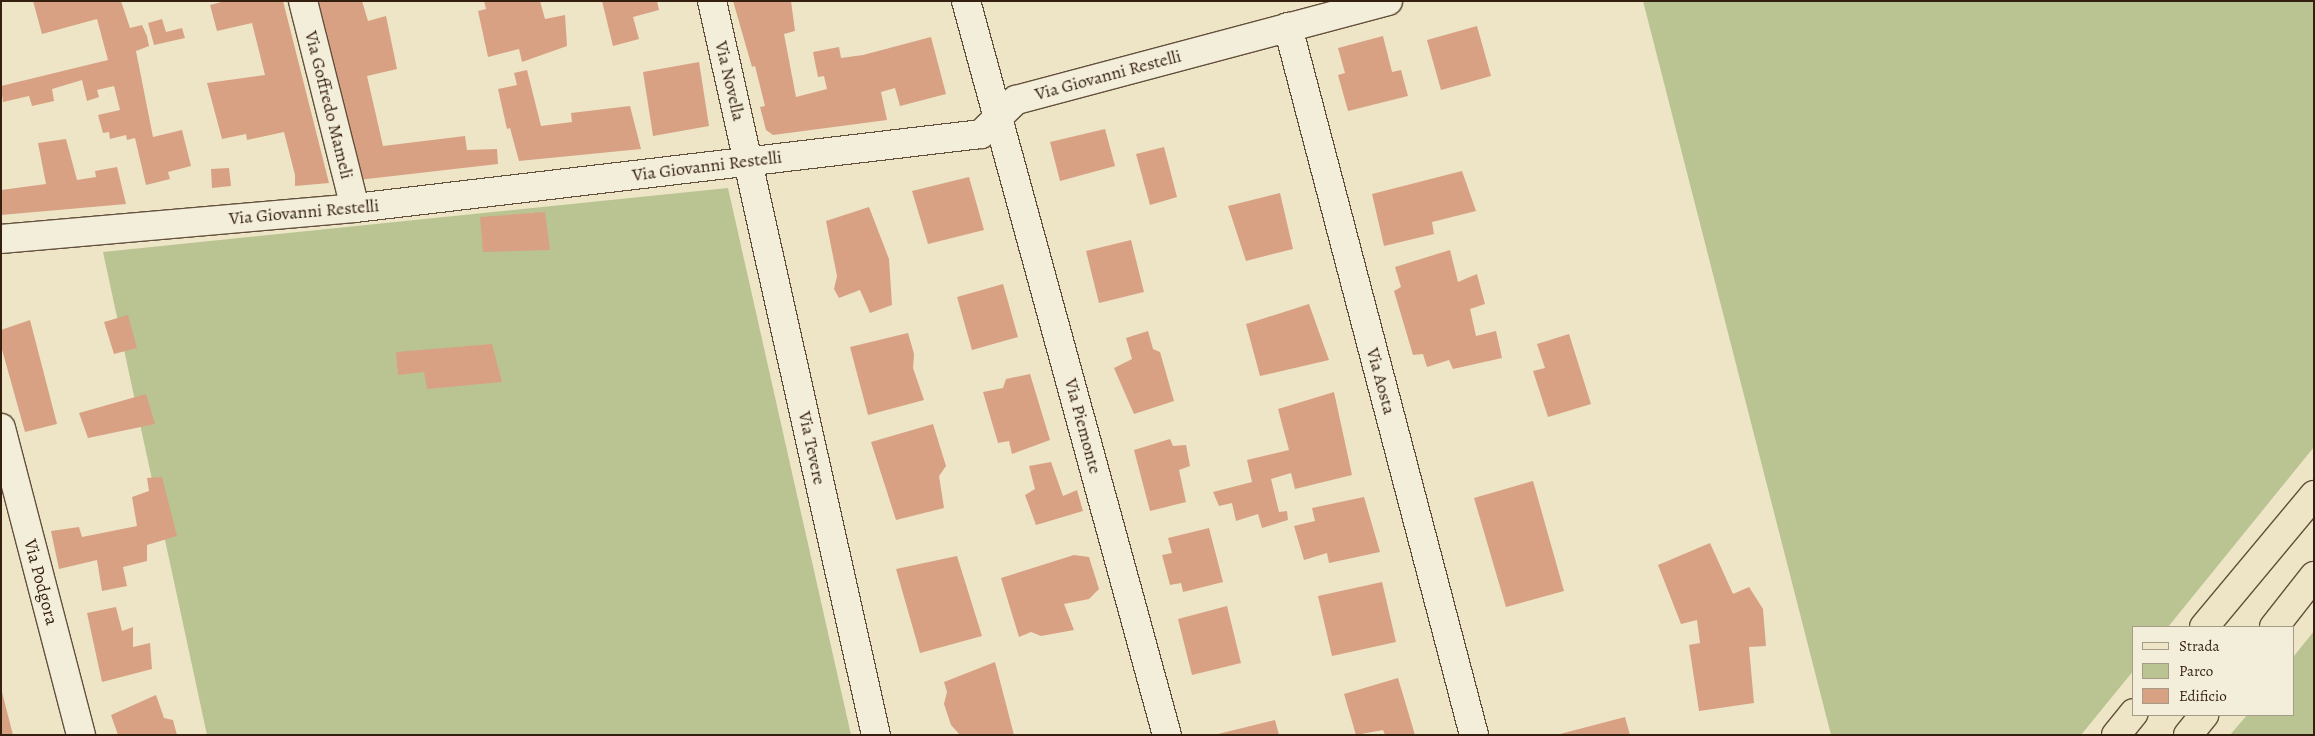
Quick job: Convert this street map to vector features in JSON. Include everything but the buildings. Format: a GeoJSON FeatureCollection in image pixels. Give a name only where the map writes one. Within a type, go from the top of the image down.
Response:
{"type":"FeatureCollection","features":[{"type":"Feature","properties":{"kind":"main road"},"geometry":{"type":"LineString","coordinates":[[2205,626],[2314,495]]}},
{"type":"Feature","properties":{"kind":"main road"},"geometry":{"type":"LineString","coordinates":[[2275,626],[2314,576]]}},
{"type":"Feature","properties":{"kind":"main road"},"geometry":{"type":"LineString","coordinates":[[2116,735],[2132,715]]}},
{"type":"Feature","properties":{"kind":"main road"},"geometry":{"type":"LineString","coordinates":[[2188,735],[2203,716]]}},
{"type":"Feature","properties":{"kind":"street","name":"Via Goffredo Mameli"},"geometry":{"type":"LineString","coordinates":[[303,1],[355,208]]}},
{"type":"Feature","properties":{"kind":"street","name":"Via Novella"},"geometry":{"type":"LineString","coordinates":[[712,1],[749,160]]}},
{"type":"Feature","properties":{"kind":"street","name":"Via Piemonte"},"geometry":{"type":"LineString","coordinates":[[966,1],[1167,735]]}},
{"type":"Feature","properties":{"kind":"street","name":"Via Giovanni Restelli"},"geometry":{"type":"LineString","coordinates":[[1,239],[355,208],[981,134],[1016,100],[1388,1]]}},
{"type":"Feature","properties":{"kind":"street","name":"Via Aosta"},"geometry":{"type":"LineString","coordinates":[[1288,27],[1474,735]]}},
{"type":"Feature","properties":{"kind":"street","name":"Via Tevere"},"geometry":{"type":"LineString","coordinates":[[749,160],[876,735]]}},
{"type":"Feature","properties":{"kind":"street","name":"Via Podgora"},"geometry":{"type":"LineString","coordinates":[[1,428],[81,735]]}},
{"type":"Feature","properties":{"kind":"green space"},"geometry":{"type":"Polygon","coordinates":[[[1643,1],[2314,1],[2314,447],[2169,626],[2132,626],[2132,672],[2081,735],[1831,735],[1643,1]]]}},
{"type":"Feature","properties":{"kind":"green space"},"geometry":{"type":"Polygon","coordinates":[[[728,188],[851,735],[207,735],[103,252],[728,188]]]}},
{"type":"Feature","properties":{"kind":"green space"},"geometry":{"type":"Polygon","coordinates":[[[2314,631],[2314,735],[2230,735],[2246,716],[2295,716],[2295,655],[2314,631]]]}}]}
